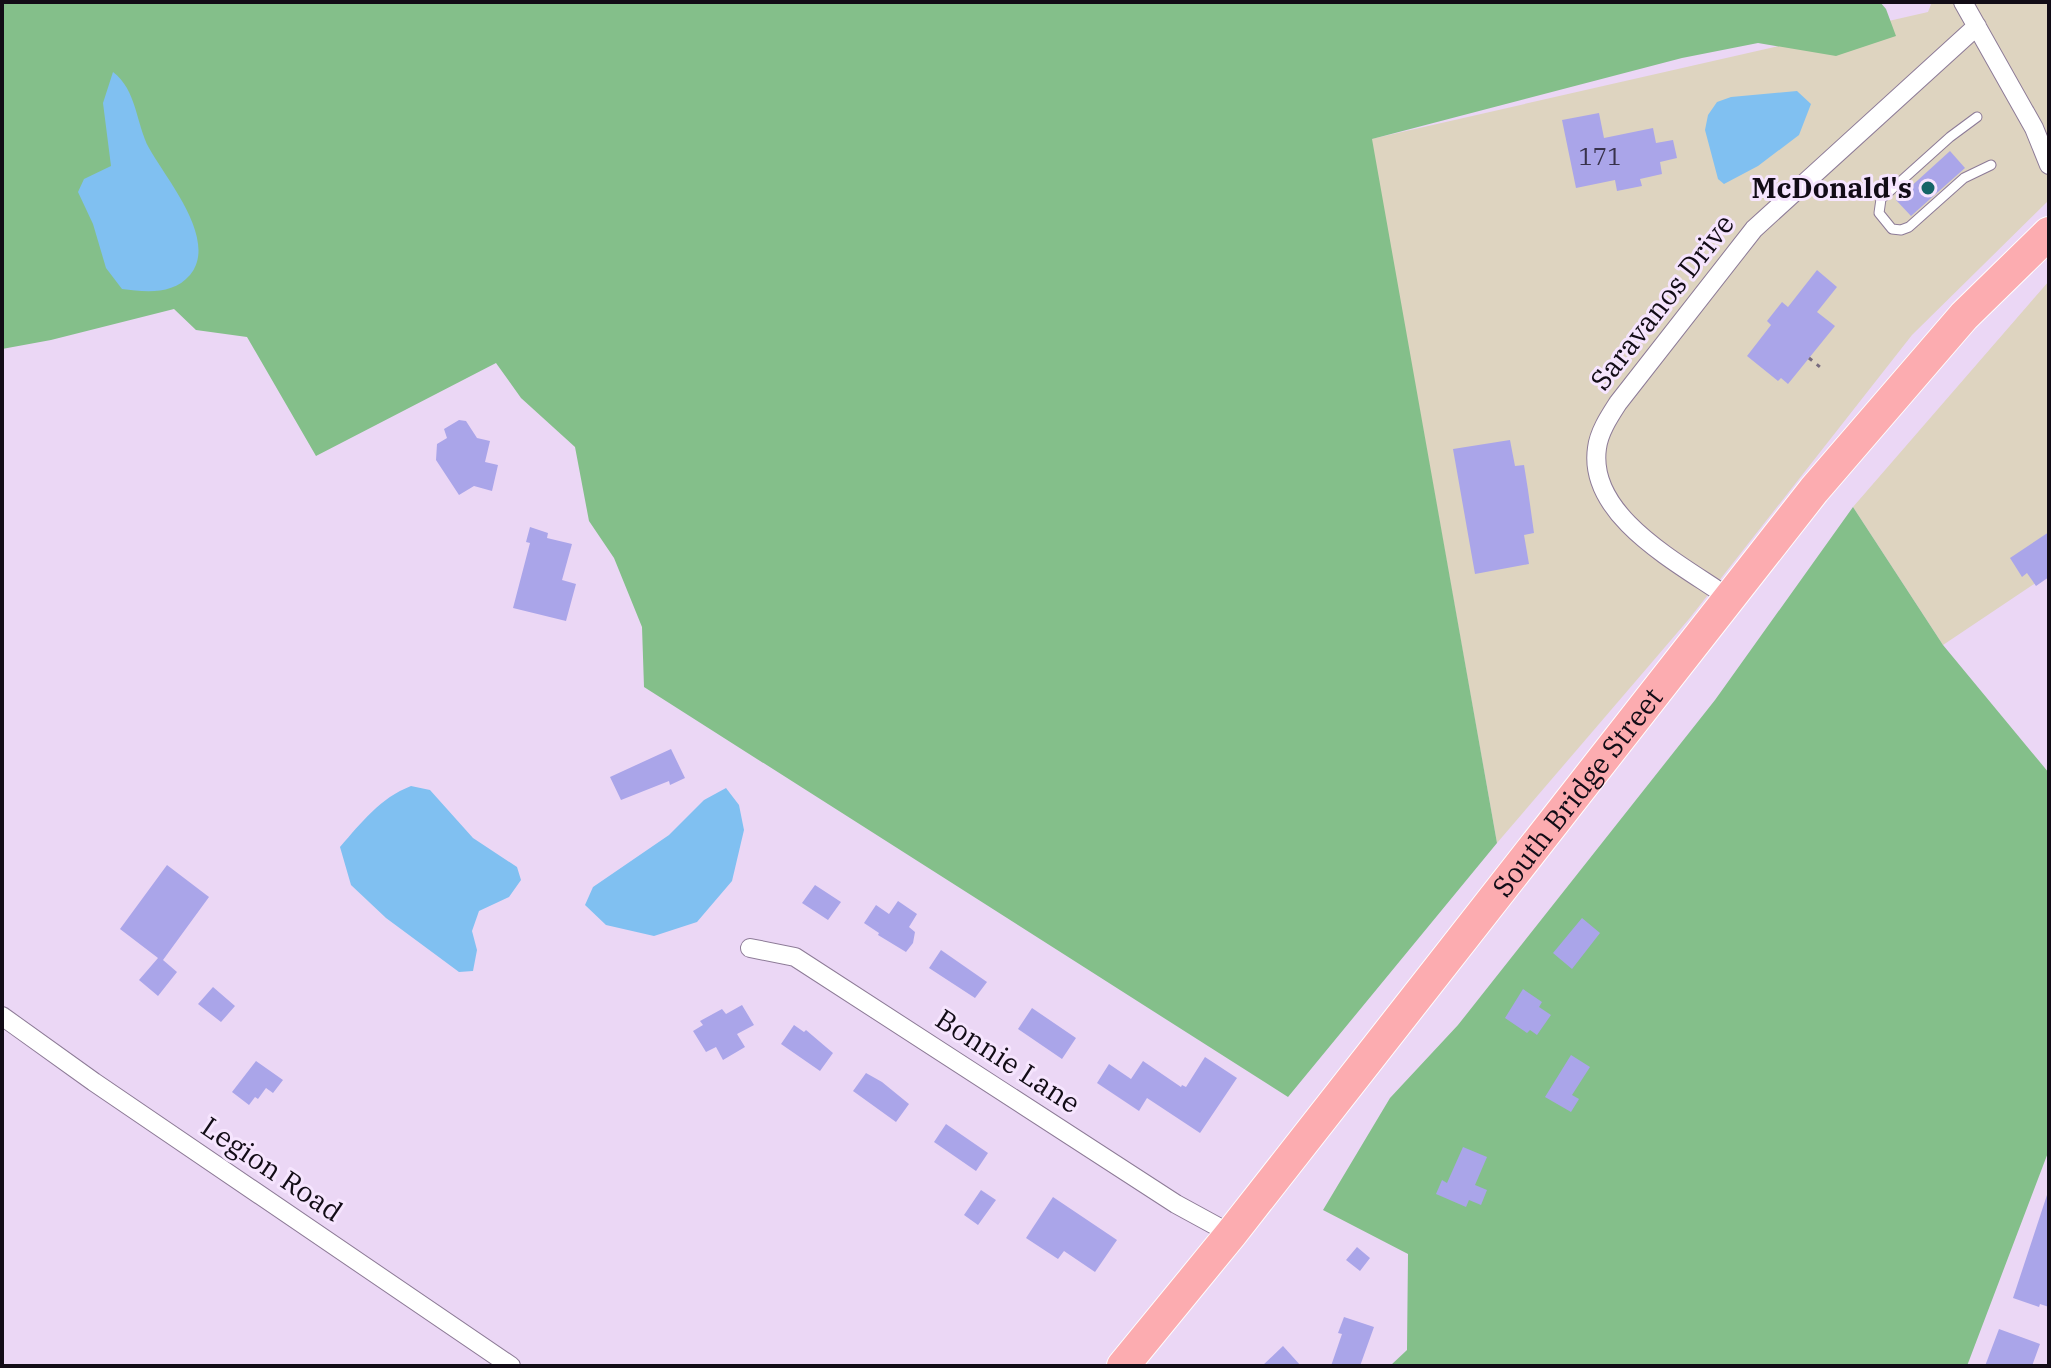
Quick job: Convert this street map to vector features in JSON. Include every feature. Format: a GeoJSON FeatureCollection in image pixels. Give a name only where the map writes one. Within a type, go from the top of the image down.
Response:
{"type":"FeatureCollection","features":[{"type":"Feature","properties":{"kind":"highway","name":"South Bridge Street"},"geometry":{"type":"LineString","coordinates":[[1123,1366],[1231,1234],[1814,490],[1936,348],[2009,270],[2049,233]]}},
{"type":"Feature","properties":{"kind":"street"},"geometry":{"type":"LineString","coordinates":[[1963,2],[2048,156]]}},
{"type":"Feature","properties":{"kind":"street","name":"Saravanos Drive"},"geometry":{"type":"LineString","coordinates":[[1729,598],[1630,528],[1614,510],[1599,481],[1597,449],[1601,434],[1618,403],[1754,229],[1977,26]]}},
{"type":"Feature","properties":{"kind":"street","name":"Bonnie Lane"},"geometry":{"type":"LineString","coordinates":[[750,948],[795,957],[1176,1204],[1231,1234]]}},
{"type":"Feature","properties":{"kind":"street","name":"Legion Road"},"geometry":{"type":"LineString","coordinates":[[2,1016],[511,1366]]}},
{"type":"Feature","properties":{"kind":"lane"},"geometry":{"type":"LineString","coordinates":[[1977,117],[1881,199],[1879,213],[1892,229],[1909,227],[1964,178],[1991,165]]}},
{"type":"Feature","properties":{"kind":"path"},"geometry":{"type":"LineString","coordinates":[[1809,358],[1820,367]]}},
{"type":"Feature","properties":{"kind":"shaded area"},"geometry":{"type":"Polygon","coordinates":[[[1932,2],[2049,2],[2049,200],[1912,335],[1689,619],[1497,843],[1371,139],[1928,12],[1932,2]]]}},
{"type":"Feature","properties":{"kind":"shaded area"},"geometry":{"type":"Polygon","coordinates":[[[2049,281],[2049,574],[1943,645],[1853,507],[2049,281]]]}},
{"type":"Feature","properties":{"kind":"green space"},"geometry":{"type":"Polygon","coordinates":[[[2,2],[1880,2],[1886,9],[1896,36],[1836,56],[1758,43],[1682,58],[1372,139],[1497,843],[1288,1097],[644,687],[642,627],[614,558],[589,521],[575,447],[521,398],[496,363],[316,456],[247,337],[196,330],[174,309],[2,349],[2,2]]]}},
{"type":"Feature","properties":{"kind":"green space"},"geometry":{"type":"Polygon","coordinates":[[[1853,507],[1943,645],[2049,773],[2049,1150],[1967,1366],[1390,1366],[1407,1350],[1408,1254],[1323,1210],[1390,1098],[1458,1025],[1715,700],[1853,507]]]}},
{"type":"Feature","properties":{"kind":"water"},"geometry":{"type":"Polygon","coordinates":[[[113,72],[127,88],[149,148],[187,210],[194,228],[198,245],[197,261],[190,275],[167,289],[122,289],[106,268],[93,224],[78,192],[84,179],[111,166],[103,103],[113,72]]]}},
{"type":"Feature","properties":{"kind":"water"},"geometry":{"type":"Polygon","coordinates":[[[1797,91],[1811,104],[1799,135],[1758,166],[1724,184],[1718,179],[1705,130],[1708,115],[1717,102],[1731,97],[1797,91]]]}},
{"type":"Feature","properties":{"kind":"water"},"geometry":{"type":"Polygon","coordinates":[[[411,786],[430,790],[473,838],[517,867],[521,880],[509,897],[479,911],[472,931],[477,950],[473,971],[459,972],[386,918],[351,885],[340,847],[381,804],[411,786]]]}},
{"type":"Feature","properties":{"kind":"water"},"geometry":{"type":"Polygon","coordinates":[[[726,788],[739,805],[744,830],[732,881],[697,922],[654,936],[606,925],[585,905],[593,887],[669,835],[704,800],[726,788]]]}},
{"type":"Feature","properties":{"kind":"building"},"geometry":{"type":"Polygon","coordinates":[[[1599,113],[1604,138],[1653,128],[1656,143],[1673,140],[1677,158],[1660,162],[1662,174],[1640,179],[1642,186],[1617,191],[1615,180],[1576,188],[1562,120],[1599,113]]]}},
{"type":"Feature","properties":{"kind":"building"},"geometry":{"type":"Polygon","coordinates":[[[1950,151],[1965,168],[1911,216],[1896,200],[1950,151]]]}},
{"type":"Feature","properties":{"kind":"building"},"geometry":{"type":"Polygon","coordinates":[[[1817,270],[1837,287],[1817,312],[1835,326],[1788,384],[1781,378],[1778,381],[1747,356],[1771,325],[1767,321],[1782,302],[1788,307],[1817,270]]]}},
{"type":"Feature","properties":{"kind":"building"},"geometry":{"type":"Polygon","coordinates":[[[459,420],[466,421],[477,438],[490,441],[485,462],[498,465],[492,491],[474,486],[459,495],[436,460],[437,444],[447,438],[444,429],[459,420]]]}},
{"type":"Feature","properties":{"kind":"building"},"geometry":{"type":"Polygon","coordinates":[[[1510,440],[1515,466],[1524,465],[1528,490],[1534,533],[1524,535],[1529,564],[1475,574],[1453,449],[1510,440]]]}},
{"type":"Feature","properties":{"kind":"building"},"geometry":{"type":"Polygon","coordinates":[[[530,527],[548,533],[547,538],[572,544],[562,580],[576,584],[566,621],[513,608],[530,543],[526,542],[530,527]]]}},
{"type":"Feature","properties":{"kind":"building"},"geometry":{"type":"Polygon","coordinates":[[[2049,532],[2049,577],[2036,586],[2027,573],[2022,577],[2010,558],[2049,532]]]}},
{"type":"Feature","properties":{"kind":"building"},"geometry":{"type":"Polygon","coordinates":[[[671,749],[685,778],[621,800],[610,777],[671,749]]]}},
{"type":"Feature","properties":{"kind":"building"},"geometry":{"type":"Polygon","coordinates":[[[167,865],[209,897],[163,960],[177,972],[158,996],[139,980],[158,958],[120,929],[167,865]]]}},
{"type":"Feature","properties":{"kind":"building"},"geometry":{"type":"Polygon","coordinates":[[[815,885],[841,902],[828,920],[802,903],[815,885]]]}},
{"type":"Feature","properties":{"kind":"building"},"geometry":{"type":"Polygon","coordinates":[[[898,901],[917,914],[909,927],[915,932],[913,943],[906,952],[864,923],[876,905],[889,914],[898,901]]]}},
{"type":"Feature","properties":{"kind":"building"},"geometry":{"type":"Polygon","coordinates":[[[1582,918],[1600,933],[1572,969],[1553,953],[1582,918]]]}},
{"type":"Feature","properties":{"kind":"building"},"geometry":{"type":"Polygon","coordinates":[[[941,950],[987,982],[975,998],[929,968],[941,950]]]}},
{"type":"Feature","properties":{"kind":"building"},"geometry":{"type":"Polygon","coordinates":[[[213,987],[235,1006],[221,1022],[198,1004],[213,987]]]}},
{"type":"Feature","properties":{"kind":"building"},"geometry":{"type":"Polygon","coordinates":[[[1523,989],[1542,1002],[1539,1007],[1551,1015],[1537,1035],[1530,1030],[1527,1033],[1505,1018],[1523,989]]]}},
{"type":"Feature","properties":{"kind":"building"},"geometry":{"type":"Polygon","coordinates":[[[742,1005],[754,1025],[737,1034],[745,1047],[723,1060],[716,1047],[706,1052],[693,1031],[703,1025],[700,1021],[722,1009],[726,1014],[742,1005]]]}},
{"type":"Feature","properties":{"kind":"building"},"geometry":{"type":"Polygon","coordinates":[[[1032,1008],[1076,1038],[1062,1059],[1018,1029],[1032,1008]]]}},
{"type":"Feature","properties":{"kind":"building"},"geometry":{"type":"Polygon","coordinates":[[[794,1025],[804,1032],[806,1030],[833,1053],[820,1071],[781,1044],[794,1025]]]}},
{"type":"Feature","properties":{"kind":"building"},"geometry":{"type":"Polygon","coordinates":[[[1571,1055],[1590,1067],[1572,1095],[1579,1099],[1571,1112],[1545,1097],[1571,1055]]]}},
{"type":"Feature","properties":{"kind":"building"},"geometry":{"type":"Polygon","coordinates":[[[1205,1057],[1237,1078],[1200,1133],[1147,1098],[1139,1111],[1097,1083],[1109,1064],[1131,1079],[1143,1061],[1181,1087],[1186,1087],[1205,1057]]]}},
{"type":"Feature","properties":{"kind":"building"},"geometry":{"type":"Polygon","coordinates":[[[256,1061],[283,1080],[273,1093],[266,1088],[249,1105],[232,1092],[256,1061]]]}},
{"type":"Feature","properties":{"kind":"building"},"geometry":{"type":"Polygon","coordinates":[[[866,1073],[909,1104],[896,1122],[853,1091],[866,1073]]]}},
{"type":"Feature","properties":{"kind":"building"},"geometry":{"type":"Polygon","coordinates":[[[946,1124],[988,1153],[976,1171],[934,1142],[946,1124]]]}},
{"type":"Feature","properties":{"kind":"building"},"geometry":{"type":"Polygon","coordinates":[[[1463,1147],[1487,1157],[1475,1185],[1487,1190],[1481,1205],[1469,1200],[1466,1207],[1436,1194],[1442,1180],[1447,1183],[1463,1147]]]}},
{"type":"Feature","properties":{"kind":"building"},"geometry":{"type":"Polygon","coordinates":[[[981,1190],[996,1200],[978,1225],[964,1215],[981,1190]]]}},
{"type":"Feature","properties":{"kind":"building"},"geometry":{"type":"Polygon","coordinates":[[[2047,1195],[2049,1307],[2040,1304],[2039,1307],[2013,1298],[2047,1195]]]}},
{"type":"Feature","properties":{"kind":"building"},"geometry":{"type":"Polygon","coordinates":[[[1053,1197],[1117,1240],[1095,1272],[1064,1251],[1058,1259],[1026,1238],[1053,1197]]]}},
{"type":"Feature","properties":{"kind":"building"},"geometry":{"type":"Polygon","coordinates":[[[1357,1247],[1370,1258],[1360,1271],[1346,1260],[1357,1247]]]}},
{"type":"Feature","properties":{"kind":"building"},"geometry":{"type":"Polygon","coordinates":[[[1344,1317],[1374,1327],[1360,1366],[1331,1366],[1342,1334],[1338,1333],[1344,1317]]]}},
{"type":"Feature","properties":{"kind":"building"},"geometry":{"type":"Polygon","coordinates":[[[1999,1329],[2040,1344],[2032,1366],[1985,1366],[1999,1329]]]}},
{"type":"Feature","properties":{"kind":"building"},"geometry":{"type":"Polygon","coordinates":[[[1283,1346],[1301,1366],[1262,1366],[1283,1346]]]}},
{"type":"Feature","properties":{"kind":"place","name":"McDonald's"},"geometry":{"type":"Point","coordinates":[1928,188]}}]}
